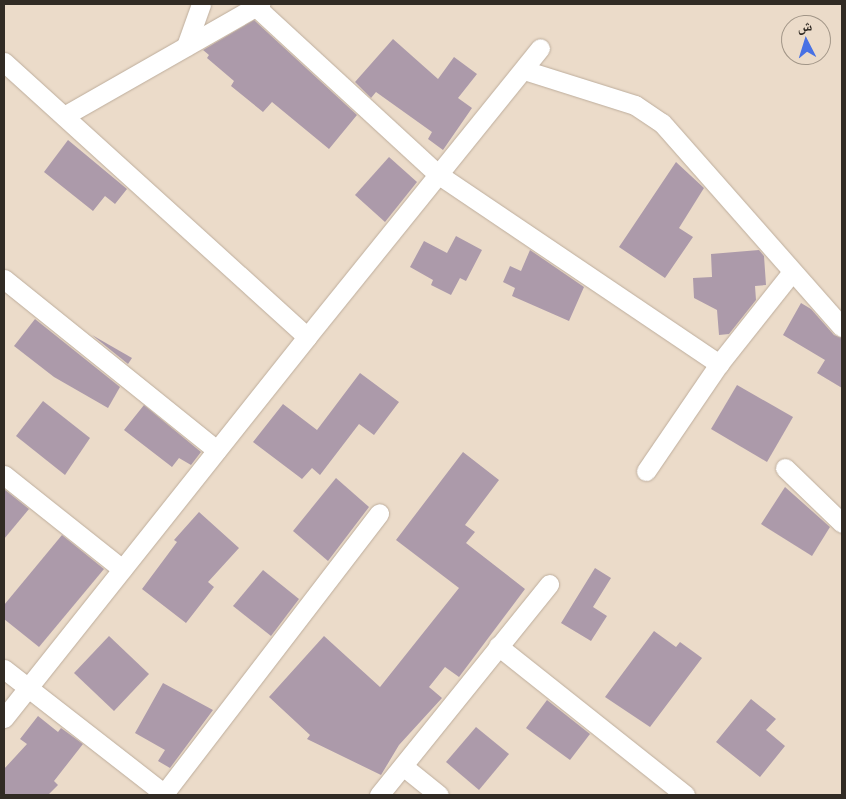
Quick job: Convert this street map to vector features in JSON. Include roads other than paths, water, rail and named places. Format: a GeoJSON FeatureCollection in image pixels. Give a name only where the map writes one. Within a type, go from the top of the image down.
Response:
{"type":"FeatureCollection","features":[{"type":"Feature","properties":{"kind":"street"},"geometry":{"type":"LineString","coordinates":[[186,46],[201,4]]}},
{"type":"Feature","properties":{"kind":"street"},"geometry":{"type":"LineString","coordinates":[[64,116],[257,5],[439,175],[719,364]]}},
{"type":"Feature","properties":{"kind":"street"},"geometry":{"type":"LineString","coordinates":[[4,718],[540,48]]}},
{"type":"Feature","properties":{"kind":"street"},"geometry":{"type":"LineString","coordinates":[[4,62],[307,337]]}},
{"type":"Feature","properties":{"kind":"street"},"geometry":{"type":"LineString","coordinates":[[524,70],[635,106],[662,123],[842,327]]}},
{"type":"Feature","properties":{"kind":"street"},"geometry":{"type":"LineString","coordinates":[[646,471],[719,364],[792,272]]}},
{"type":"Feature","properties":{"kind":"street"},"geometry":{"type":"LineString","coordinates":[[4,279],[217,450]]}},
{"type":"Feature","properties":{"kind":"street"},"geometry":{"type":"LineString","coordinates":[[785,468],[842,523]]}},
{"type":"Feature","properties":{"kind":"street"},"geometry":{"type":"LineString","coordinates":[[4,474],[122,569]]}},
{"type":"Feature","properties":{"kind":"street"},"geometry":{"type":"LineString","coordinates":[[4,669],[164,795],[379,513]]}},
{"type":"Feature","properties":{"kind":"street"},"geometry":{"type":"LineString","coordinates":[[379,795],[549,584]]}},
{"type":"Feature","properties":{"kind":"street"},"geometry":{"type":"LineString","coordinates":[[498,646],[685,795]]}},
{"type":"Feature","properties":{"kind":"street"},"geometry":{"type":"LineString","coordinates":[[403,766],[439,795]]}}]}
